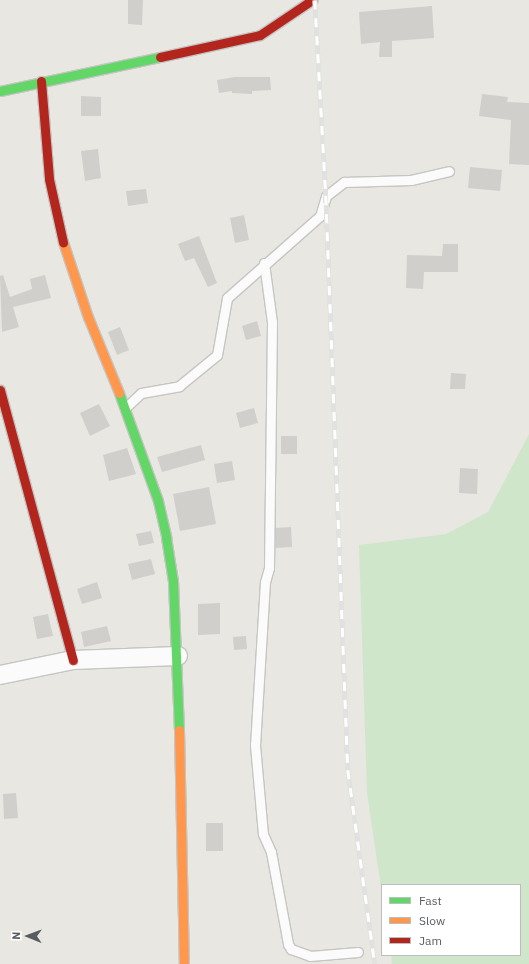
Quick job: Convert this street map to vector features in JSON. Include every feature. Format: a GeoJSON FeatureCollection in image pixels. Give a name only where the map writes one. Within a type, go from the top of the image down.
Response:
{"type":"FeatureCollection","features":[{"type":"Feature","properties":{"kind":"street"},"geometry":{"type":"LineString","coordinates":[[0,91],[260,35],[312,0]]}},
{"type":"Feature","properties":{"kind":"street"},"geometry":{"type":"LineString","coordinates":[[41,81],[49,179],[66,256],[88,317],[125,408],[158,501],[166,537],[173,581],[178,656],[184,964]]}},
{"type":"Feature","properties":{"kind":"street"},"geometry":{"type":"LineString","coordinates":[[0,390],[73,660]]}},
{"type":"Feature","properties":{"kind":"street"},"geometry":{"type":"LineString","coordinates":[[0,675],[73,660],[178,656]]}},
{"type":"Feature","properties":{"kind":"lane"},"geometry":{"type":"LineString","coordinates":[[125,408],[141,393],[180,386],[217,355],[227,298],[241,287],[264,263],[320,216],[326,196],[344,182],[411,180],[449,171]]}},
{"type":"Feature","properties":{"kind":"lane"},"geometry":{"type":"LineString","coordinates":[[264,263],[272,322],[269,568],[265,582],[255,745],[262,830],[271,852],[291,949],[310,956],[358,952]]}},
{"type":"Feature","properties":{"kind":"green space"},"geometry":{"type":"Polygon","coordinates":[[[529,434],[529,964],[392,964],[391,956],[521,956],[521,884],[381,884],[381,887],[367,793],[359,545],[446,534],[488,512],[529,434]]]}},
{"type":"Feature","properties":{"kind":"building"},"geometry":{"type":"Polygon","coordinates":[[[128,0],[143,0],[142,25],[128,24],[128,0]]]}},
{"type":"Feature","properties":{"kind":"building"},"geometry":{"type":"Polygon","coordinates":[[[432,6],[434,38],[392,41],[392,57],[379,57],[380,42],[361,44],[359,12],[432,6]]]}},
{"type":"Feature","properties":{"kind":"building"},"geometry":{"type":"Polygon","coordinates":[[[235,77],[270,77],[271,90],[252,91],[252,94],[232,93],[232,91],[219,93],[217,80],[235,77]]]}},
{"type":"Feature","properties":{"kind":"building"},"geometry":{"type":"Polygon","coordinates":[[[482,94],[508,97],[507,102],[529,103],[529,165],[509,164],[511,120],[479,116],[482,94]]]}},
{"type":"Feature","properties":{"kind":"building"},"geometry":{"type":"Polygon","coordinates":[[[81,96],[101,97],[101,116],[81,116],[81,96]]]}},
{"type":"Feature","properties":{"kind":"building"},"geometry":{"type":"Polygon","coordinates":[[[98,149],[101,178],[85,181],[81,151],[98,149]]]}},
{"type":"Feature","properties":{"kind":"building"},"geometry":{"type":"Polygon","coordinates":[[[470,167],[502,170],[500,191],[468,188],[470,167]]]}},
{"type":"Feature","properties":{"kind":"building"},"geometry":{"type":"Polygon","coordinates":[[[146,189],[148,203],[128,206],[126,191],[146,189]]]}},
{"type":"Feature","properties":{"kind":"building"},"geometry":{"type":"Polygon","coordinates":[[[244,215],[249,240],[235,243],[230,218],[244,215]]]}},
{"type":"Feature","properties":{"kind":"building"},"geometry":{"type":"Polygon","coordinates":[[[199,236],[217,283],[208,287],[194,258],[185,261],[178,244],[199,236]]]}},
{"type":"Feature","properties":{"kind":"building"},"geometry":{"type":"Polygon","coordinates":[[[443,244],[458,244],[458,272],[424,272],[423,289],[406,288],[407,255],[442,256],[443,244]]]}},
{"type":"Feature","properties":{"kind":"building"},"geometry":{"type":"Polygon","coordinates":[[[3,275],[10,297],[32,289],[30,279],[45,275],[51,298],[13,307],[19,327],[2,332],[0,276],[3,275]]]}},
{"type":"Feature","properties":{"kind":"building"},"geometry":{"type":"Polygon","coordinates":[[[257,321],[261,336],[246,340],[242,326],[257,321]]]}},
{"type":"Feature","properties":{"kind":"building"},"geometry":{"type":"Polygon","coordinates":[[[120,327],[129,350],[117,355],[108,332],[120,327]]]}},
{"type":"Feature","properties":{"kind":"building"},"geometry":{"type":"Polygon","coordinates":[[[451,373],[466,374],[465,389],[450,389],[451,373]]]}},
{"type":"Feature","properties":{"kind":"building"},"geometry":{"type":"Polygon","coordinates":[[[99,404],[110,426],[90,436],[80,413],[99,404]]]}},
{"type":"Feature","properties":{"kind":"building"},"geometry":{"type":"Polygon","coordinates":[[[254,408],[258,423],[240,428],[236,413],[254,408]]]}},
{"type":"Feature","properties":{"kind":"building"},"geometry":{"type":"Polygon","coordinates":[[[281,436],[297,436],[297,454],[281,454],[281,436]]]}},
{"type":"Feature","properties":{"kind":"building"},"geometry":{"type":"Polygon","coordinates":[[[201,445],[205,460],[162,472],[157,457],[201,445]]]}},
{"type":"Feature","properties":{"kind":"building"},"geometry":{"type":"Polygon","coordinates":[[[127,448],[136,474],[109,481],[103,455],[127,448]]]}},
{"type":"Feature","properties":{"kind":"building"},"geometry":{"type":"Polygon","coordinates":[[[232,461],[235,480],[217,483],[214,464],[232,461]]]}},
{"type":"Feature","properties":{"kind":"building"},"geometry":{"type":"Polygon","coordinates":[[[460,468],[478,469],[477,494],[459,493],[460,468]]]}},
{"type":"Feature","properties":{"kind":"building"},"geometry":{"type":"Polygon","coordinates":[[[209,487],[216,524],[180,531],[173,494],[209,487]]]}},
{"type":"Feature","properties":{"kind":"building"},"geometry":{"type":"Polygon","coordinates":[[[291,527],[292,547],[276,548],[275,528],[291,527]]]}},
{"type":"Feature","properties":{"kind":"building"},"geometry":{"type":"Polygon","coordinates":[[[151,531],[154,543],[139,546],[136,534],[151,531]]]}},
{"type":"Feature","properties":{"kind":"building"},"geometry":{"type":"Polygon","coordinates":[[[151,559],[155,574],[132,580],[128,564],[151,559]]]}},
{"type":"Feature","properties":{"kind":"building"},"geometry":{"type":"Polygon","coordinates":[[[97,582],[102,598],[82,604],[77,589],[97,582]]]}},
{"type":"Feature","properties":{"kind":"building"},"geometry":{"type":"Polygon","coordinates":[[[220,603],[220,634],[198,635],[198,604],[220,603]]]}},
{"type":"Feature","properties":{"kind":"building"},"geometry":{"type":"Polygon","coordinates":[[[48,614],[53,636],[37,639],[33,617],[48,614]]]}},
{"type":"Feature","properties":{"kind":"building"},"geometry":{"type":"Polygon","coordinates":[[[107,626],[111,641],[84,647],[81,632],[107,626]]]}},
{"type":"Feature","properties":{"kind":"building"},"geometry":{"type":"Polygon","coordinates":[[[246,636],[247,649],[234,650],[233,637],[246,636]]]}},
{"type":"Feature","properties":{"kind":"building"},"geometry":{"type":"Polygon","coordinates":[[[16,793],[18,818],[4,819],[3,794],[16,793]]]}},
{"type":"Feature","properties":{"kind":"building"},"geometry":{"type":"Polygon","coordinates":[[[206,823],[223,823],[223,851],[206,851],[206,823]]]}},
{"type":"Feature","properties":{"kind":"railway"},"geometry":{"type":"LineString","coordinates":[[315,0],[326,196],[348,770],[375,964]]}},
{"type":"Feature","properties":{"kind":"traffic: fast"},"geometry":{"type":"LineString","coordinates":[[0,91],[160,57]]}},
{"type":"Feature","properties":{"kind":"traffic: fast"},"geometry":{"type":"LineString","coordinates":[[119,393],[158,501],[166,537],[173,581],[179,730]]}},
{"type":"Feature","properties":{"kind":"traffic: slow"},"geometry":{"type":"LineString","coordinates":[[63,242],[88,317],[119,393]]}},
{"type":"Feature","properties":{"kind":"traffic: slow"},"geometry":{"type":"LineString","coordinates":[[179,730],[184,964]]}},
{"type":"Feature","properties":{"kind":"traffic: jam"},"geometry":{"type":"LineString","coordinates":[[160,57],[260,35],[312,0]]}},
{"type":"Feature","properties":{"kind":"traffic: jam"},"geometry":{"type":"LineString","coordinates":[[41,81],[49,179],[63,242]]}},
{"type":"Feature","properties":{"kind":"traffic: jam"},"geometry":{"type":"LineString","coordinates":[[0,390],[73,660]]}}]}
